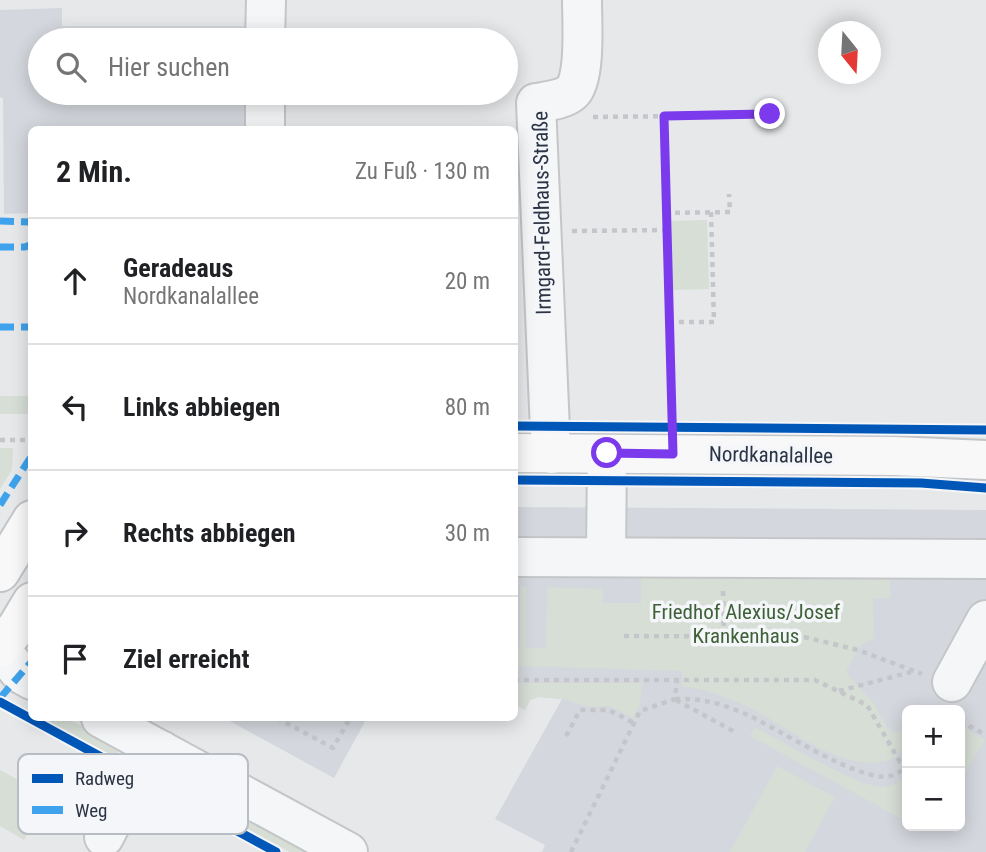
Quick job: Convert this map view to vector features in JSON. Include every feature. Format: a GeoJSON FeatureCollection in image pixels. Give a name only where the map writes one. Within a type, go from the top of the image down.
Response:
{"type":"FeatureCollection","features":[{"type":"Feature","properties":{"kind":"main road","name":"Nordkanalallee"},"geometry":{"type":"LineString","coordinates":[[533,453],[894,456],[986,460]]}},
{"type":"Feature","properties":{"kind":"main road"},"geometry":{"type":"LineString","coordinates":[[0,572],[28,526]]}},
{"type":"Feature","properties":{"kind":"main road"},"geometry":{"type":"LineString","coordinates":[[10,665],[17,628],[28,609]]}},
{"type":"Feature","properties":{"kind":"street"},"geometry":{"type":"LineString","coordinates":[[265,28],[266,0]]}},
{"type":"Feature","properties":{"kind":"street","name":"Irmgard-Feldhaus-Straße"},"geometry":{"type":"LineString","coordinates":[[533,453],[540,231],[536,103],[556,100],[572,92],[581,79],[582,0]]}},
{"type":"Feature","properties":{"kind":"street"},"geometry":{"type":"LineString","coordinates":[[265,105],[265,126]]}},
{"type":"Feature","properties":{"kind":"street"},"geometry":{"type":"LineString","coordinates":[[606,557],[607,453]]}},
{"type":"Feature","properties":{"kind":"street"},"geometry":{"type":"LineString","coordinates":[[518,557],[986,559]]}},
{"type":"Feature","properties":{"kind":"street"},"geometry":{"type":"LineString","coordinates":[[952,682],[986,620]]}},
{"type":"Feature","properties":{"kind":"street"},"geometry":{"type":"LineString","coordinates":[[106,721],[168,754]]}},
{"type":"Feature","properties":{"kind":"street"},"geometry":{"type":"LineString","coordinates":[[158,754],[161,750]]}},
{"type":"Feature","properties":{"kind":"street"},"geometry":{"type":"LineString","coordinates":[[248,797],[348,852]]}},
{"type":"Feature","properties":{"kind":"path"},"geometry":{"type":"LineString","coordinates":[[590,117],[770,114]]}},
{"type":"Feature","properties":{"kind":"path"},"geometry":{"type":"LineString","coordinates":[[664,116],[673,454]]}},
{"type":"Feature","properties":{"kind":"path"},"geometry":{"type":"LineString","coordinates":[[666,213],[730,212],[729,194]]}},
{"type":"Feature","properties":{"kind":"path"},"geometry":{"type":"LineString","coordinates":[[669,322],[714,322],[711,212]]}},
{"type":"Feature","properties":{"kind":"path"},"geometry":{"type":"LineString","coordinates":[[540,231],[666,230]]}},
{"type":"Feature","properties":{"kind":"path"},"geometry":{"type":"LineString","coordinates":[[0,440],[28,440]]}},
{"type":"Feature","properties":{"kind":"path"},"geometry":{"type":"LineString","coordinates":[[723,591],[724,637]]}},
{"type":"Feature","properties":{"kind":"path"},"geometry":{"type":"LineString","coordinates":[[624,636],[804,637],[858,650],[912,671],[952,682]]}},
{"type":"Feature","properties":{"kind":"path"},"geometry":{"type":"LineString","coordinates":[[839,691],[912,671]]}},
{"type":"Feature","properties":{"kind":"path"},"geometry":{"type":"LineString","coordinates":[[518,680],[815,680],[867,705],[902,763]]}},
{"type":"Feature","properties":{"kind":"path"},"geometry":{"type":"LineString","coordinates":[[675,699],[677,680]]}},
{"type":"Feature","properties":{"kind":"path"},"geometry":{"type":"LineString","coordinates":[[571,852],[640,711],[675,699],[700,698],[739,711],[859,772],[889,777],[904,768]]}},
{"type":"Feature","properties":{"kind":"path"},"geometry":{"type":"LineString","coordinates":[[675,699],[735,732]]}},
{"type":"Feature","properties":{"kind":"path"},"geometry":{"type":"LineString","coordinates":[[566,736],[580,710],[609,710],[634,723]]}},
{"type":"Feature","properties":{"kind":"path"},"geometry":{"type":"LineString","coordinates":[[283,721],[333,748],[348,721]]}},
{"type":"Feature","properties":{"kind":"path"},"geometry":{"type":"LineString","coordinates":[[965,724],[986,735]]}},
{"type":"Feature","properties":{"kind":"shaded area"},"geometry":{"type":"Polygon","coordinates":[[[62,8],[62,26],[247,26],[28,28],[28,105],[247,105],[247,126],[28,126],[28,213],[4,214],[0,10],[62,8]]]}},
{"type":"Feature","properties":{"kind":"shaded area"},"geometry":{"type":"Polygon","coordinates":[[[518,507],[986,510],[986,852],[542,852],[545,845],[495,819],[562,699],[538,697],[530,700],[525,710],[518,706],[518,507]]]}},
{"type":"Feature","properties":{"kind":"shaded area"},"geometry":{"type":"Polygon","coordinates":[[[230,721],[365,721],[334,778],[230,721]]]}},
{"type":"Feature","properties":{"kind":"green space"},"geometry":{"type":"Polygon","coordinates":[[[707,220],[709,289],[670,290],[668,221],[707,220]]]}},
{"type":"Feature","properties":{"kind":"green space"},"geometry":{"type":"Polygon","coordinates":[[[0,396],[28,396],[28,414],[0,414],[0,396]]]}},
{"type":"Feature","properties":{"kind":"green space"},"geometry":{"type":"Polygon","coordinates":[[[0,448],[13,448],[12,470],[0,489],[0,448]]]}},
{"type":"Feature","properties":{"kind":"green space","name":"Friedhof Alexius/Josef Krankenhaus"},"geometry":{"type":"Polygon","coordinates":[[[641,575],[890,578],[890,598],[873,599],[874,638],[860,646],[846,672],[874,704],[887,727],[895,733],[902,731],[902,750],[896,757],[885,761],[867,762],[833,755],[746,706],[709,692],[682,686],[682,671],[518,666],[520,586],[526,587],[526,648],[546,648],[547,587],[603,589],[603,603],[641,603],[641,575]]]}},
{"type":"Feature","properties":{"kind":"green space"},"geometry":{"type":"Polygon","coordinates":[[[518,683],[642,683],[640,705],[633,718],[610,706],[589,707],[562,699],[538,697],[530,700],[525,710],[518,706],[518,683]]]}},
{"type":"Feature","properties":{"kind":"green space"},"geometry":{"type":"Polygon","coordinates":[[[48,721],[72,721],[122,744],[117,754],[109,754],[48,721]]]}},
{"type":"Feature","properties":{"kind":"green space"},"geometry":{"type":"Polygon","coordinates":[[[755,727],[820,763],[873,786],[884,787],[902,778],[902,819],[750,736],[755,727]]]}},
{"type":"Feature","properties":{"kind":"green space"},"geometry":{"type":"Polygon","coordinates":[[[965,729],[985,740],[965,772],[965,729]]]}},
{"type":"Feature","properties":{"kind":"green space"},"geometry":{"type":"Polygon","coordinates":[[[777,766],[835,797],[805,852],[730,852],[777,766]]]}},
{"type":"Feature","properties":{"kind":"green space"},"geometry":{"type":"Polygon","coordinates":[[[0,770],[18,780],[18,834],[27,834],[24,840],[0,826],[0,770]]]}},
{"type":"Feature","properties":{"kind":"green space"},"geometry":{"type":"Polygon","coordinates":[[[248,815],[322,852],[290,852],[248,829],[248,815]]]}},
{"type":"Feature","properties":{"kind":"marked path"},"geometry":{"type":"LineString","coordinates":[[0,221],[28,222]]}},
{"type":"Feature","properties":{"kind":"marked path"},"geometry":{"type":"LineString","coordinates":[[0,247],[28,246]]}},
{"type":"Feature","properties":{"kind":"marked path"},"geometry":{"type":"LineString","coordinates":[[0,327],[28,327]]}},
{"type":"Feature","properties":{"kind":"marked path"},"geometry":{"type":"LineString","coordinates":[[0,505],[28,461]]}},
{"type":"Feature","properties":{"kind":"marked path"},"geometry":{"type":"LineString","coordinates":[[0,698],[28,666]]}},
{"type":"Feature","properties":{"kind":"cycle path"},"geometry":{"type":"LineString","coordinates":[[518,426],[986,430]]}},
{"type":"Feature","properties":{"kind":"cycle path"},"geometry":{"type":"LineString","coordinates":[[518,480],[921,483],[986,488]]}},
{"type":"Feature","properties":{"kind":"cycle path"},"geometry":{"type":"LineString","coordinates":[[0,702],[28,717]]}},
{"type":"Feature","properties":{"kind":"cycle path"},"geometry":{"type":"LineString","coordinates":[[35,721],[96,754]]}},
{"type":"Feature","properties":{"kind":"cycle path"},"geometry":{"type":"LineString","coordinates":[[243,834],[276,852]]}},
{"type":"Feature","properties":{"kind":"route"},"geometry":{"type":"LineString","coordinates":[[607,453],[673,454],[664,116],[770,114]]}}]}
